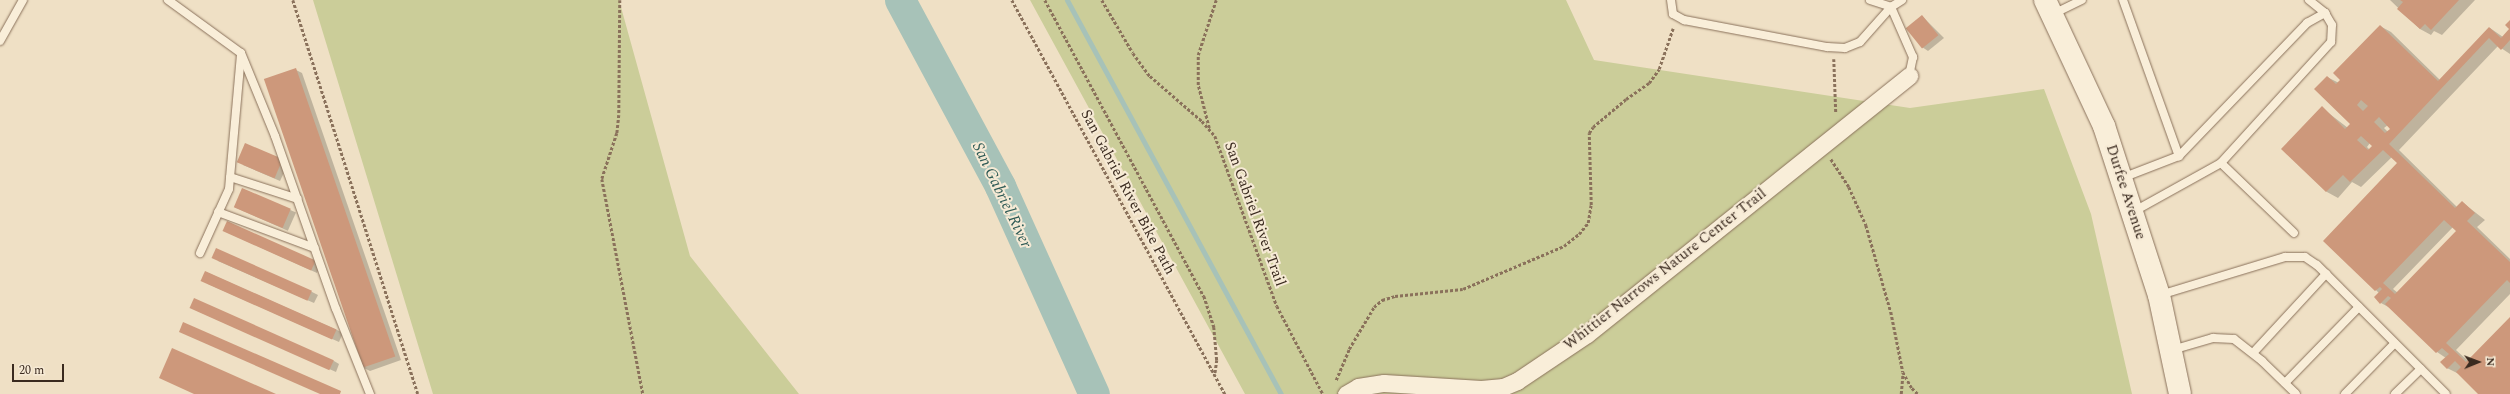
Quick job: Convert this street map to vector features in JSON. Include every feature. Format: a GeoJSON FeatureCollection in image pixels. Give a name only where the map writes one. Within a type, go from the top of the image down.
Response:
{"type":"FeatureCollection","features":[{"type":"Feature","properties":{"kind":"main road","name":"Durfee Avenue"},"geometry":{"type":"LineString","coordinates":[[2049,7],[2104,126],[2122,178],[2159,295],[2180,394]]}},
{"type":"Feature","properties":{"kind":"street","name":"Whittier Narrows Nature Center Trail"},"geometry":{"type":"LineString","coordinates":[[1340,391],[1384,383],[1481,389],[1503,387],[1517,381],[1587,334],[1909,76]]}},
{"type":"Feature","properties":{"kind":"lane"},"geometry":{"type":"LineString","coordinates":[[0,41],[23,0]]}},
{"type":"Feature","properties":{"kind":"lane"},"geometry":{"type":"LineString","coordinates":[[168,0],[241,53],[298,199],[370,394]]}},
{"type":"Feature","properties":{"kind":"lane"},"geometry":{"type":"LineString","coordinates":[[1671,0],[1673,14],[1678,17],[1835,48],[1845,48],[1860,42],[1891,7],[1902,0]]}},
{"type":"Feature","properties":{"kind":"lane"},"geometry":{"type":"LineString","coordinates":[[1870,0],[1891,7],[1913,58],[1909,76]]}},
{"type":"Feature","properties":{"kind":"lane"},"geometry":{"type":"LineString","coordinates":[[2049,7],[2082,0]]}},
{"type":"Feature","properties":{"kind":"lane"},"geometry":{"type":"LineString","coordinates":[[2123,0],[2179,156]]}},
{"type":"Feature","properties":{"kind":"lane"},"geometry":{"type":"LineString","coordinates":[[2133,212],[2221,163],[2332,42],[2332,25],[2325,13],[2309,0]]}},
{"type":"Feature","properties":{"kind":"lane"},"geometry":{"type":"LineString","coordinates":[[2122,178],[2179,156],[2307,23],[2325,13]]}},
{"type":"Feature","properties":{"kind":"lane"},"geometry":{"type":"LineString","coordinates":[[200,253],[229,189],[241,53]]}},
{"type":"Feature","properties":{"kind":"lane"},"geometry":{"type":"LineString","coordinates":[[2221,163],[2294,233]]}},
{"type":"Feature","properties":{"kind":"lane"},"geometry":{"type":"LineString","coordinates":[[230,177],[298,199]]}},
{"type":"Feature","properties":{"kind":"lane"},"geometry":{"type":"LineString","coordinates":[[218,212],[315,248]]}},
{"type":"Feature","properties":{"kind":"lane"},"geometry":{"type":"LineString","coordinates":[[2159,295],[2285,257],[2305,257],[2326,274],[2446,394]]}},
{"type":"Feature","properties":{"kind":"lane"},"geometry":{"type":"LineString","coordinates":[[2253,353],[2326,274]]}},
{"type":"Feature","properties":{"kind":"lane"},"geometry":{"type":"LineString","coordinates":[[2285,383],[2358,307]]}},
{"type":"Feature","properties":{"kind":"lane"},"geometry":{"type":"LineString","coordinates":[[2171,350],[2221,337],[2240,342],[2296,394]]}},
{"type":"Feature","properties":{"kind":"lane"},"geometry":{"type":"LineString","coordinates":[[2345,394],[2395,343]]}},
{"type":"Feature","properties":{"kind":"lane"},"geometry":{"type":"LineString","coordinates":[[2395,394],[2421,369]]}},
{"type":"Feature","properties":{"kind":"lane"},"geometry":{"type":"LineString","coordinates":[[2433,394],[2439,387]]}},
{"type":"Feature","properties":{"kind":"path"},"geometry":{"type":"LineString","coordinates":[[293,0],[418,394]]}},
{"type":"Feature","properties":{"kind":"path"},"geometry":{"type":"LineString","coordinates":[[620,0],[619,115],[616,132],[602,178],[643,394]]}},
{"type":"Feature","properties":{"kind":"path","name":"San Gabriel River Bike Path"},"geometry":{"type":"LineString","coordinates":[[1012,0],[1225,394]]}},
{"type":"Feature","properties":{"kind":"path"},"geometry":{"type":"LineString","coordinates":[[1045,0],[1204,296],[1214,327],[1217,360],[1215,375]]}},
{"type":"Feature","properties":{"kind":"path","name":"San Gabriel River Trail"},"geometry":{"type":"LineString","coordinates":[[1102,0],[1133,53],[1150,76],[1209,129],[1224,158],[1277,306],[1323,394]]}},
{"type":"Feature","properties":{"kind":"path"},"geometry":{"type":"LineString","coordinates":[[1209,129],[1198,84],[1198,55],[1216,0]]}},
{"type":"Feature","properties":{"kind":"path"},"geometry":{"type":"LineString","coordinates":[[1340,391],[1349,349],[1374,307],[1382,300],[1395,296],[1463,289],[1564,246],[1579,234],[1588,223],[1591,205],[1589,133],[1593,126],[1626,99],[1649,83],[1659,69],[1678,17]]}},
{"type":"Feature","properties":{"kind":"path"},"geometry":{"type":"LineString","coordinates":[[1835,48],[1833,73],[1836,86],[1835,134],[1829,156],[1848,187],[1866,225],[1891,312],[1903,372],[1901,394]]}},
{"type":"Feature","properties":{"kind":"path"},"geometry":{"type":"LineString","coordinates":[[1903,372],[1912,388],[1918,394]]}},
{"type":"Feature","properties":{"kind":"green space"},"geometry":{"type":"Polygon","coordinates":[[[313,0],[619,0],[690,256],[799,394],[433,394],[313,0]]]}},
{"type":"Feature","properties":{"kind":"green space"},"geometry":{"type":"Polygon","coordinates":[[[1030,0],[1566,0],[1594,60],[1910,108],[2044,89],[2091,214],[2132,394],[1245,394],[1030,0]]]}},
{"type":"Feature","properties":{"kind":"building"},"geometry":{"type":"Polygon","coordinates":[[[2400,0],[2459,0],[2431,30],[2425,24],[2420,29],[2397,9],[2403,2],[2400,0]]]}},
{"type":"Feature","properties":{"kind":"building"},"geometry":{"type":"Polygon","coordinates":[[[1922,15],[1938,35],[1922,48],[1906,28],[1922,15]]]}},
{"type":"Feature","properties":{"kind":"building"},"geometry":{"type":"Polygon","coordinates":[[[2510,20],[2510,40],[2501,50],[2489,38],[2389,144],[2455,208],[2462,201],[2475,213],[2467,221],[2510,262],[2510,283],[2507,280],[2446,343],[2466,362],[2510,317],[2510,394],[2478,394],[2456,372],[2461,367],[2455,361],[2447,369],[2440,362],[2449,354],[2442,348],[2436,353],[2385,304],[2391,298],[2388,296],[2380,304],[2374,297],[2382,289],[2380,287],[2375,291],[2323,241],[2397,163],[2383,150],[2350,182],[2343,175],[2326,192],[2281,149],[2322,106],[2345,129],[2350,124],[2314,89],[2327,76],[2336,84],[2340,80],[2333,73],[2380,25],[2438,81],[2489,27],[2501,38],[2509,29],[2505,25],[2510,20]],[[2361,100],[2357,105],[2363,111],[2368,106],[2361,100]],[[2379,117],[2374,122],[2385,133],[2390,129],[2379,117]],[[2361,136],[2357,140],[2368,150],[2372,146],[2361,136]],[[2444,220],[2383,283],[2395,294],[2456,231],[2444,220]]]}},
{"type":"Feature","properties":{"kind":"building"},"geometry":{"type":"Polygon","coordinates":[[[296,68],[395,356],[363,367],[264,79],[296,68]]]}},
{"type":"Feature","properties":{"kind":"building"},"geometry":{"type":"Polygon","coordinates":[[[245,143],[283,159],[275,178],[237,162],[245,143]]]}},
{"type":"Feature","properties":{"kind":"building"},"geometry":{"type":"Polygon","coordinates":[[[242,188],[291,209],[283,228],[234,207],[242,188]]]}},
{"type":"Feature","properties":{"kind":"building"},"geometry":{"type":"Polygon","coordinates":[[[227,221],[316,260],[311,271],[223,231],[227,221]]]}},
{"type":"Feature","properties":{"kind":"building"},"geometry":{"type":"Polygon","coordinates":[[[216,248],[312,291],[307,301],[212,258],[216,248]]]}},
{"type":"Feature","properties":{"kind":"building"},"geometry":{"type":"Polygon","coordinates":[[[205,271],[337,330],[332,340],[201,281],[205,271]]]}},
{"type":"Feature","properties":{"kind":"building"},"geometry":{"type":"Polygon","coordinates":[[[194,298],[334,360],[329,370],[190,308],[194,298]]]}},
{"type":"Feature","properties":{"kind":"building"},"geometry":{"type":"Polygon","coordinates":[[[183,322],[341,391],[340,394],[320,394],[179,332],[183,322]]]}},
{"type":"Feature","properties":{"kind":"building"},"geometry":{"type":"Polygon","coordinates":[[[172,348],[276,394],[194,394],[159,378],[172,348]]]}},
{"type":"Feature","properties":{"kind":"waterway","name":"San Gabriel River"},"geometry":{"type":"LineString","coordinates":[[900,0],[1000,186],[1094,394]]}},
{"type":"Feature","properties":{"kind":"waterway"},"geometry":{"type":"LineString","coordinates":[[1067,0],[1281,394]]}}]}
